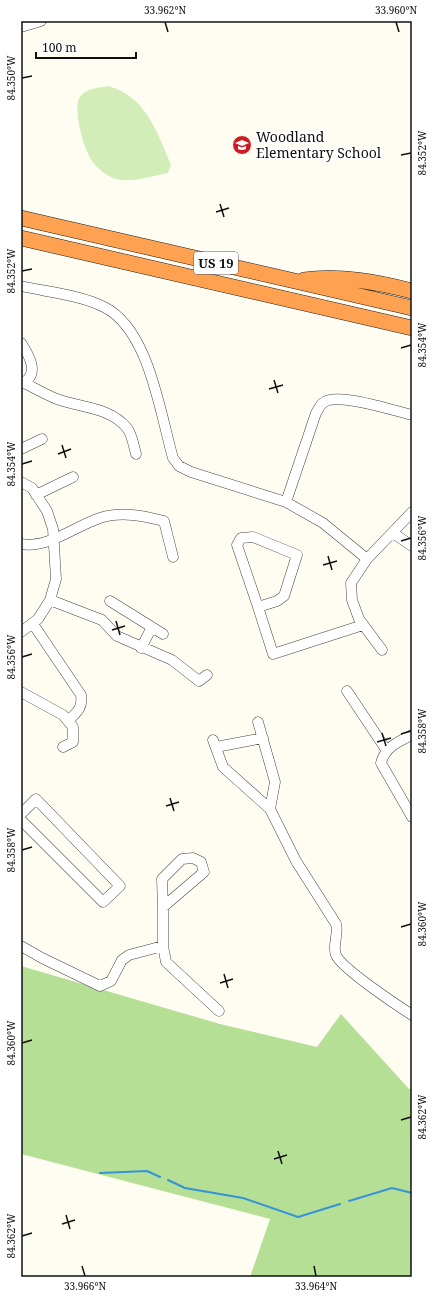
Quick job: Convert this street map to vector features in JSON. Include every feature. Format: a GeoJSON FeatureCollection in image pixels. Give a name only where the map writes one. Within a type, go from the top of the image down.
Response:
{"type":"FeatureCollection","features":[{"type":"Feature","properties":{"kind":"highway","name":"US 19"},"geometry":{"type":"LineString","coordinates":[[21,218],[412,308]]}},
{"type":"Feature","properties":{"kind":"highway","name":"US 19"},"geometry":{"type":"LineString","coordinates":[[21,238],[412,328]]}},
{"type":"Feature","properties":{"kind":"highway"},"geometry":{"type":"LineString","coordinates":[[295,281],[325,277],[362,281],[412,291]]}},
{"type":"Feature","properties":{"kind":"street"},"geometry":{"type":"LineString","coordinates":[[21,27],[41,21]]}},
{"type":"Feature","properties":{"kind":"street"},"geometry":{"type":"LineString","coordinates":[[21,286],[91,302],[104,307],[117,315],[127,325],[146,358],[173,458],[179,466],[191,472],[286,502],[323,523],[367,559]]}},
{"type":"Feature","properties":{"kind":"street"},"geometry":{"type":"LineString","coordinates":[[21,343],[30,356],[32,362],[30,374],[22,383],[56,399],[79,406],[98,409],[116,418],[128,429],[136,454]]}},
{"type":"Feature","properties":{"kind":"street"},"geometry":{"type":"LineString","coordinates":[[286,502],[316,413],[323,402],[332,398],[344,399],[412,415]]}},
{"type":"Feature","properties":{"kind":"street"},"geometry":{"type":"LineString","coordinates":[[21,449],[42,439]]}},
{"type":"Feature","properties":{"kind":"street"},"geometry":{"type":"LineString","coordinates":[[36,495],[73,477]]}},
{"type":"Feature","properties":{"kind":"street"},"geometry":{"type":"LineString","coordinates":[[21,482],[32,488],[48,511],[53,529],[56,579],[50,600],[33,624],[21,632]]}},
{"type":"Feature","properties":{"kind":"street"},"geometry":{"type":"LineString","coordinates":[[382,650],[359,619],[352,600],[351,584],[367,559],[393,534],[412,512]]}},
{"type":"Feature","properties":{"kind":"street"},"geometry":{"type":"LineString","coordinates":[[21,544],[29,545],[53,538],[100,518],[114,514],[143,516],[164,521],[173,557]]}},
{"type":"Feature","properties":{"kind":"street"},"geometry":{"type":"LineString","coordinates":[[393,534],[412,546]]}},
{"type":"Feature","properties":{"kind":"street"},"geometry":{"type":"LineString","coordinates":[[258,607],[277,601],[284,596],[297,555],[253,537],[241,538],[237,545],[273,654],[363,625]]}},
{"type":"Feature","properties":{"kind":"street"},"geometry":{"type":"LineString","coordinates":[[50,600],[102,620],[117,636],[141,648],[172,660],[199,681],[207,675]]}},
{"type":"Feature","properties":{"kind":"street"},"geometry":{"type":"LineString","coordinates":[[110,601],[163,634]]}},
{"type":"Feature","properties":{"kind":"street"},"geometry":{"type":"LineString","coordinates":[[33,624],[81,695],[82,703],[80,709],[68,721]]}},
{"type":"Feature","properties":{"kind":"street"},"geometry":{"type":"LineString","coordinates":[[141,648],[152,628]]}},
{"type":"Feature","properties":{"kind":"street"},"geometry":{"type":"LineString","coordinates":[[21,692],[63,715],[73,727],[73,742],[63,747]]}},
{"type":"Feature","properties":{"kind":"street"},"geometry":{"type":"LineString","coordinates":[[347,692],[387,751]]}},
{"type":"Feature","properties":{"kind":"street"},"geometry":{"type":"LineString","coordinates":[[258,722],[274,782],[270,809]]}},
{"type":"Feature","properties":{"kind":"street"},"geometry":{"type":"LineString","coordinates":[[412,735],[402,740],[382,756],[382,767],[412,817]]}},
{"type":"Feature","properties":{"kind":"street"},"geometry":{"type":"LineString","coordinates":[[263,738],[214,744],[223,767],[270,809],[296,861],[336,924],[338,929],[335,951],[338,959],[362,979],[412,1015]]}},
{"type":"Feature","properties":{"kind":"street"},"geometry":{"type":"LineString","coordinates":[[21,814],[36,799],[120,886],[103,902],[21,820]]}},
{"type":"Feature","properties":{"kind":"street"},"geometry":{"type":"LineString","coordinates":[[163,907],[204,872],[201,862],[193,858],[182,859],[162,879],[163,946],[166,962],[219,1011]]}},
{"type":"Feature","properties":{"kind":"street"},"geometry":{"type":"LineString","coordinates":[[21,946],[42,958],[100,986],[111,981],[122,960],[129,955],[163,946]]}},
{"type":"Feature","properties":{"kind":"green space"},"geometry":{"type":"Polygon","coordinates":[[[108,86],[121,91],[132,98],[148,117],[161,140],[171,165],[168,173],[136,180],[122,180],[116,179],[102,172],[92,161],[80,129],[77,110],[78,102],[80,97],[86,92],[108,86]]]}},
{"type":"Feature","properties":{"kind":"green space"},"geometry":{"type":"Polygon","coordinates":[[[21,966],[220,1024],[317,1047],[341,1014],[409,1089],[412,1089],[412,1277],[250,1277],[270,1219],[21,1154],[21,966]]]}},
{"type":"Feature","properties":{"kind":"waterway"},"geometry":{"type":"LineString","coordinates":[[100,1173],[147,1171],[160,1177]]}},
{"type":"Feature","properties":{"kind":"waterway"},"geometry":{"type":"LineString","coordinates":[[168,1180],[185,1188],[243,1198],[298,1217],[340,1204]]}},
{"type":"Feature","properties":{"kind":"waterway"},"geometry":{"type":"LineString","coordinates":[[349,1201],[392,1188],[412,1193]]}},
{"type":"Feature","properties":{"kind":"place","name":"Woodland Elementary School"},"geometry":{"type":"Point","coordinates":[242,145]}}]}
